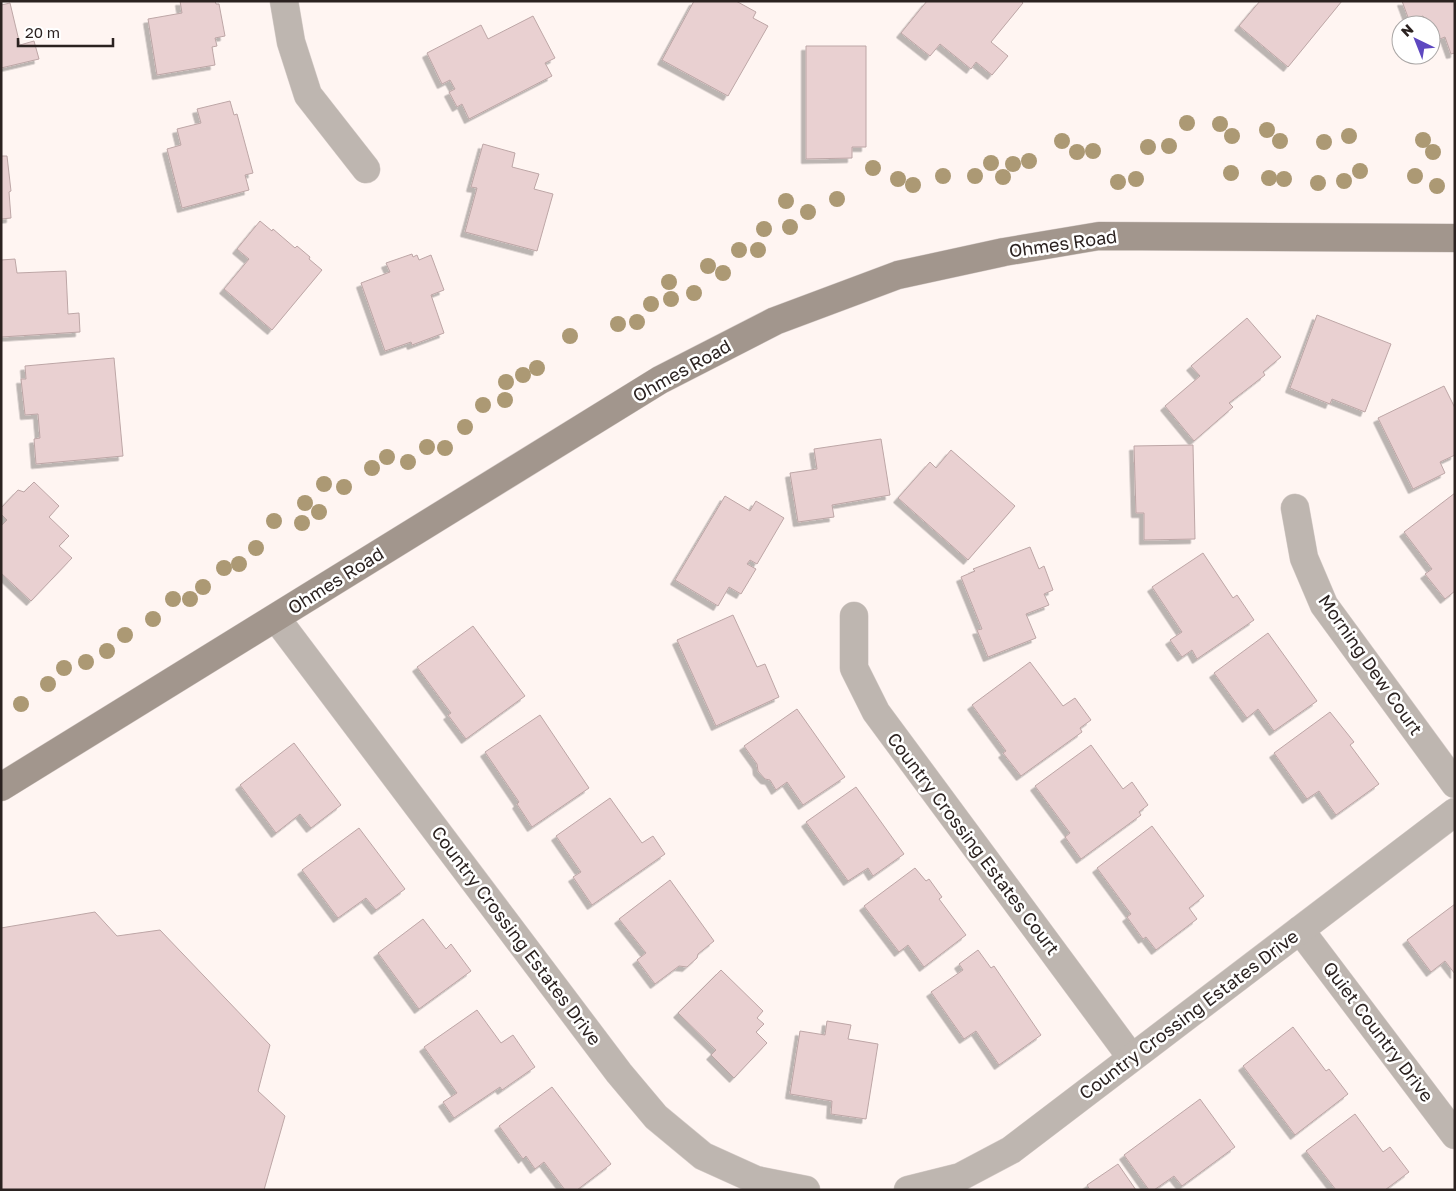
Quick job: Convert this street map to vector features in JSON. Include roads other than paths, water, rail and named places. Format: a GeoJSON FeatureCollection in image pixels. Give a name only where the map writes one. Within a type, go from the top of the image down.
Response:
{"type":"FeatureCollection","features":[{"type":"Feature","properties":{"kind":"main road","name":"Ohmes Road"},"geometry":{"type":"LineString","coordinates":[[1,787],[660,380],[775,321],[898,275],[1004,252],[1099,236],[1455,238]]}},
{"type":"Feature","properties":{"kind":"street"},"geometry":{"type":"LineString","coordinates":[[284,1],[291,42],[308,95],[366,169]]}},
{"type":"Feature","properties":{"kind":"street","name":"Morning Dew Court"},"geometry":{"type":"LineString","coordinates":[[1295,508],[1304,558],[1324,605],[1455,784]]}},
{"type":"Feature","properties":{"kind":"street","name":"Country Crossing Estates Court"},"geometry":{"type":"LineString","coordinates":[[854,616],[854,668],[876,712],[1131,1057]]}},
{"type":"Feature","properties":{"kind":"street","name":"Country Crossing Estates Drive"},"geometry":{"type":"LineString","coordinates":[[276,618],[619,1073],[656,1118],[703,1156],[756,1180],[806,1190]]}},
{"type":"Feature","properties":{"kind":"street","name":"Country Crossing Estates Drive"},"geometry":{"type":"LineString","coordinates":[[908,1190],[960,1176],[1011,1150],[1455,812]]}},
{"type":"Feature","properties":{"kind":"street","name":"Quiet Country Drive"},"geometry":{"type":"LineString","coordinates":[[1300,930],[1455,1135]]}}]}
